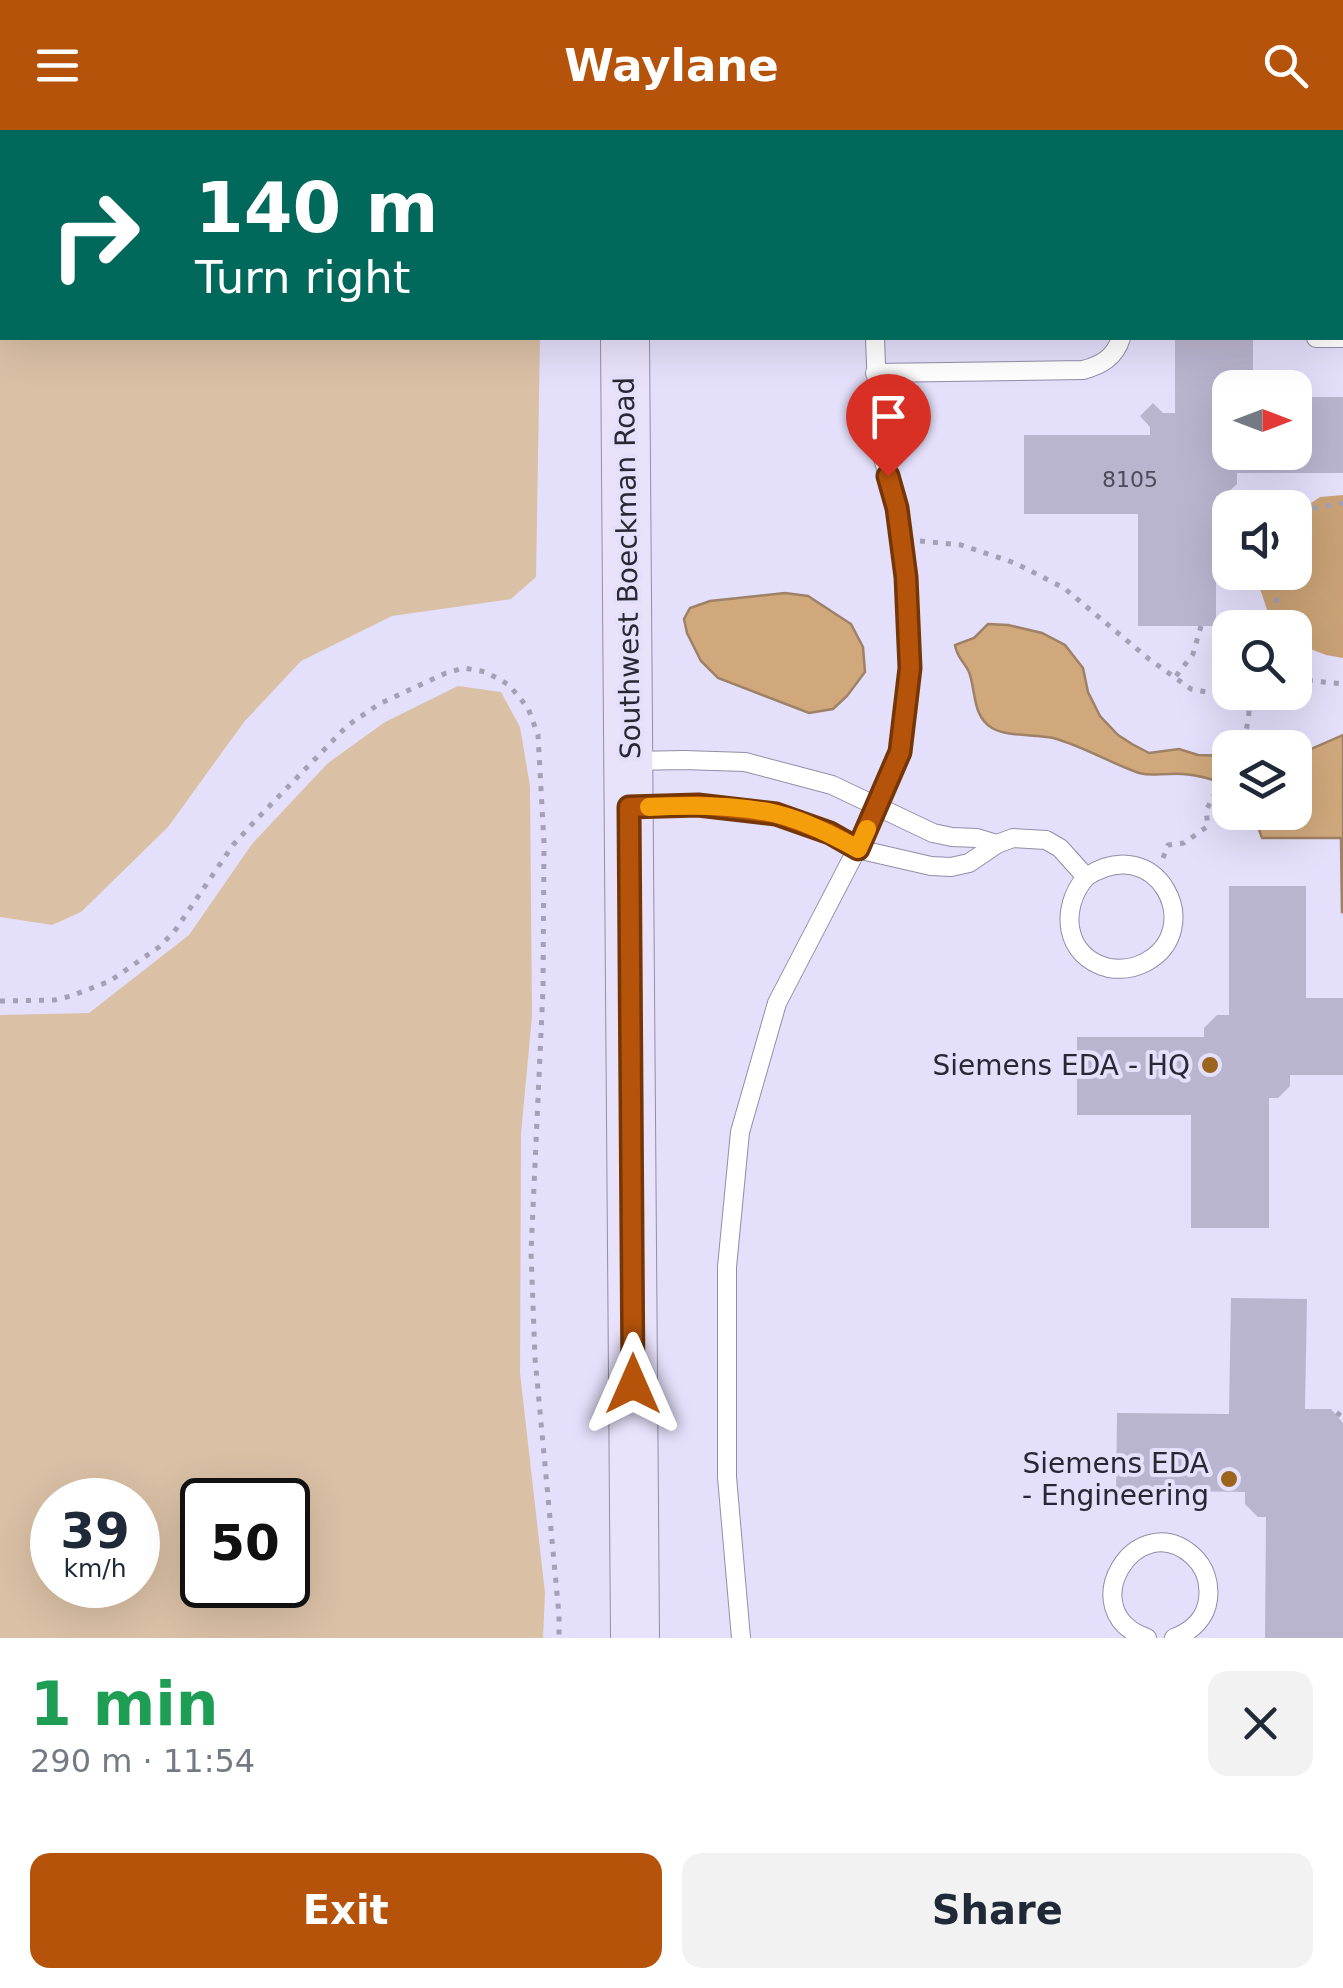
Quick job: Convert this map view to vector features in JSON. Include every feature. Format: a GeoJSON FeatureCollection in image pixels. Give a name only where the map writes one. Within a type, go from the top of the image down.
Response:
{"type":"FeatureCollection","features":[{"type":"Feature","properties":{"kind":"main road","name":"Southwest Boeckman Road"},"geometry":{"type":"LineString","coordinates":[[625,340],[635,1638]]}},
{"type":"Feature","properties":{"kind":"lane"},"geometry":{"type":"LineString","coordinates":[[741,1638],[728,1477],[727,1394],[727,1268],[740,1132],[777,1002],[858,849],[900,752],[910,668],[902,540],[878,444],[875,340]]}},
{"type":"Feature","properties":{"kind":"lane"},"geometry":{"type":"LineString","coordinates":[[875,373],[1083,370],[1109,358],[1120,340]]}},
{"type":"Feature","properties":{"kind":"lane"},"geometry":{"type":"LineString","coordinates":[[629,761],[745,762],[832,785],[932,832],[997,844]]}},
{"type":"Feature","properties":{"kind":"lane"},"geometry":{"type":"LineString","coordinates":[[629,807],[698,805],[776,814],[830,833],[858,849],[931,866],[969,863],[1013,838],[1046,840],[1060,848],[1086,877]]}},
{"type":"Feature","properties":{"kind":"lane"},"geometry":{"type":"LineString","coordinates":[[1113,864],[1142,868],[1155,876],[1165,888],[1174,916],[1166,945],[1156,956],[1143,964],[1114,969],[1100,965],[1077,945],[1068,917],[1076,888],[1086,877],[1113,864]]}},
{"type":"Feature","properties":{"kind":"lane"},"geometry":{"type":"LineString","coordinates":[[1147,1638],[1124,1633],[1112,1588],[1124,1560],[1150,1544],[1180,1547],[1202,1567],[1208,1581],[1205,1611],[1197,1624],[1174,1638]]}},
{"type":"Feature","properties":{"kind":"path"},"geometry":{"type":"LineString","coordinates":[[1312,509],[1343,503]]}},
{"type":"Feature","properties":{"kind":"path"},"geometry":{"type":"LineString","coordinates":[[902,540],[960,544],[1016,563],[1064,588],[1191,689],[1212,693]]}},
{"type":"Feature","properties":{"kind":"path"},"geometry":{"type":"LineString","coordinates":[[1175,678],[1193,654],[1201,626]]}},
{"type":"Feature","properties":{"kind":"path"},"geometry":{"type":"LineString","coordinates":[[0,1001],[71,996],[110,981],[158,947],[174,932],[254,822],[347,726],[379,704],[464,668],[486,672],[509,684],[528,708],[538,735],[544,843],[543,988],[531,1252],[535,1358],[558,1638]]}},
{"type":"Feature","properties":{"kind":"path"},"geometry":{"type":"LineString","coordinates":[[1312,681],[1343,684]]}},
{"type":"Feature","properties":{"kind":"path"},"geometry":{"type":"LineString","coordinates":[[1155,876],[1168,846],[1184,843],[1208,826],[1206,811],[1212,796]]}},
{"type":"Feature","properties":{"kind":"path"},"geometry":{"type":"LineString","coordinates":[[1336,1416],[1343,1409]]}},
{"type":"Feature","properties":{"kind":"shaded area"},"geometry":{"type":"Polygon","coordinates":[[[0,340],[540,340],[536,577],[511,599],[392,616],[301,661],[244,722],[168,827],[81,912],[52,925],[0,917],[0,340]]]}},
{"type":"Feature","properties":{"kind":"shaded area"},"geometry":{"type":"Polygon","coordinates":[[[1343,495],[1343,658],[1312,650],[1312,610],[1267,610],[1260,590],[1312,590],[1312,502],[1320,497],[1343,495]]]}},
{"type":"Feature","properties":{"kind":"shaded area"},"geometry":{"type":"Polygon","coordinates":[[[785,593],[808,596],[851,624],[863,647],[865,672],[833,709],[809,713],[718,678],[701,661],[687,633],[684,619],[690,608],[710,601],[785,593]]]}},
{"type":"Feature","properties":{"kind":"shaded area"},"geometry":{"type":"Polygon","coordinates":[[[988,624],[1008,625],[1042,633],[1065,645],[1083,668],[1088,692],[1100,716],[1118,735],[1149,753],[1179,749],[1212,755],[1212,780],[1192,775],[1139,773],[1064,741],[992,728],[981,717],[969,672],[955,645],[974,638],[988,624]]]}},
{"type":"Feature","properties":{"kind":"shaded area"},"geometry":{"type":"Polygon","coordinates":[[[458,686],[501,692],[520,727],[530,786],[532,1016],[521,1134],[520,1373],[545,1593],[543,1638],[0,1638],[0,1015],[89,1013],[189,935],[252,844],[328,763],[385,722],[458,686]]]}},
{"type":"Feature","properties":{"kind":"shaded area"},"geometry":{"type":"Polygon","coordinates":[[[1343,735],[1343,912],[1341,838],[1262,838],[1259,830],[1312,830],[1312,749],[1343,735]]]}},
{"type":"Feature","properties":{"kind":"building"},"geometry":{"type":"Polygon","coordinates":[[[1175,340],[1253,340],[1253,370],[1212,370],[1212,470],[1312,470],[1312,397],[1343,397],[1343,473],[1237,473],[1237,484],[1230,490],[1212,490],[1212,590],[1216,590],[1216,610],[1212,610],[1212,626],[1138,626],[1138,514],[1024,514],[1024,435],[1150,435],[1150,427],[1140,416],[1153,403],[1163,413],[1175,413],[1175,340]]]}},
{"type":"Feature","properties":{"kind":"building","name":"Siemens EDA - HQ"},"geometry":{"type":"Polygon","coordinates":[[[1229,886],[1306,886],[1306,998],[1343,998],[1343,1075],[1290,1075],[1290,1086],[1278,1098],[1269,1098],[1269,1228],[1191,1228],[1191,1115],[1077,1115],[1077,1037],[1204,1037],[1204,1028],[1217,1015],[1229,1015],[1229,886]]]}},
{"type":"Feature","properties":{"kind":"building","name":"Siemens EDA - Engineering"},"geometry":{"type":"Polygon","coordinates":[[[1231,1298],[1307,1299],[1305,1409],[1331,1409],[1343,1423],[1343,1638],[1265,1638],[1266,1517],[1258,1517],[1245,1504],[1245,1492],[1116,1490],[1117,1413],[1229,1414],[1231,1298]]]}},
{"type":"Feature","properties":{"kind":"slow traffic"},"geometry":{"type":"LineString","coordinates":[[649,807],[698,805],[776,814],[830,833],[858,849],[867,829]]}},
{"type":"Feature","properties":{"kind":"place","name":"Siemens EDA - HQ"},"geometry":{"type":"Point","coordinates":[1210,1065]}},
{"type":"Feature","properties":{"kind":"place","name":"Siemens EDA - Engineering"},"geometry":{"type":"Point","coordinates":[1229,1479]}},
{"type":"Feature","properties":{"kind":"route"},"geometry":{"type":"LineString","coordinates":[[633,1384],[629,807],[698,805],[776,814],[830,833],[858,849],[900,752],[910,668],[906,577],[897,508],[888,476]]}}]}
